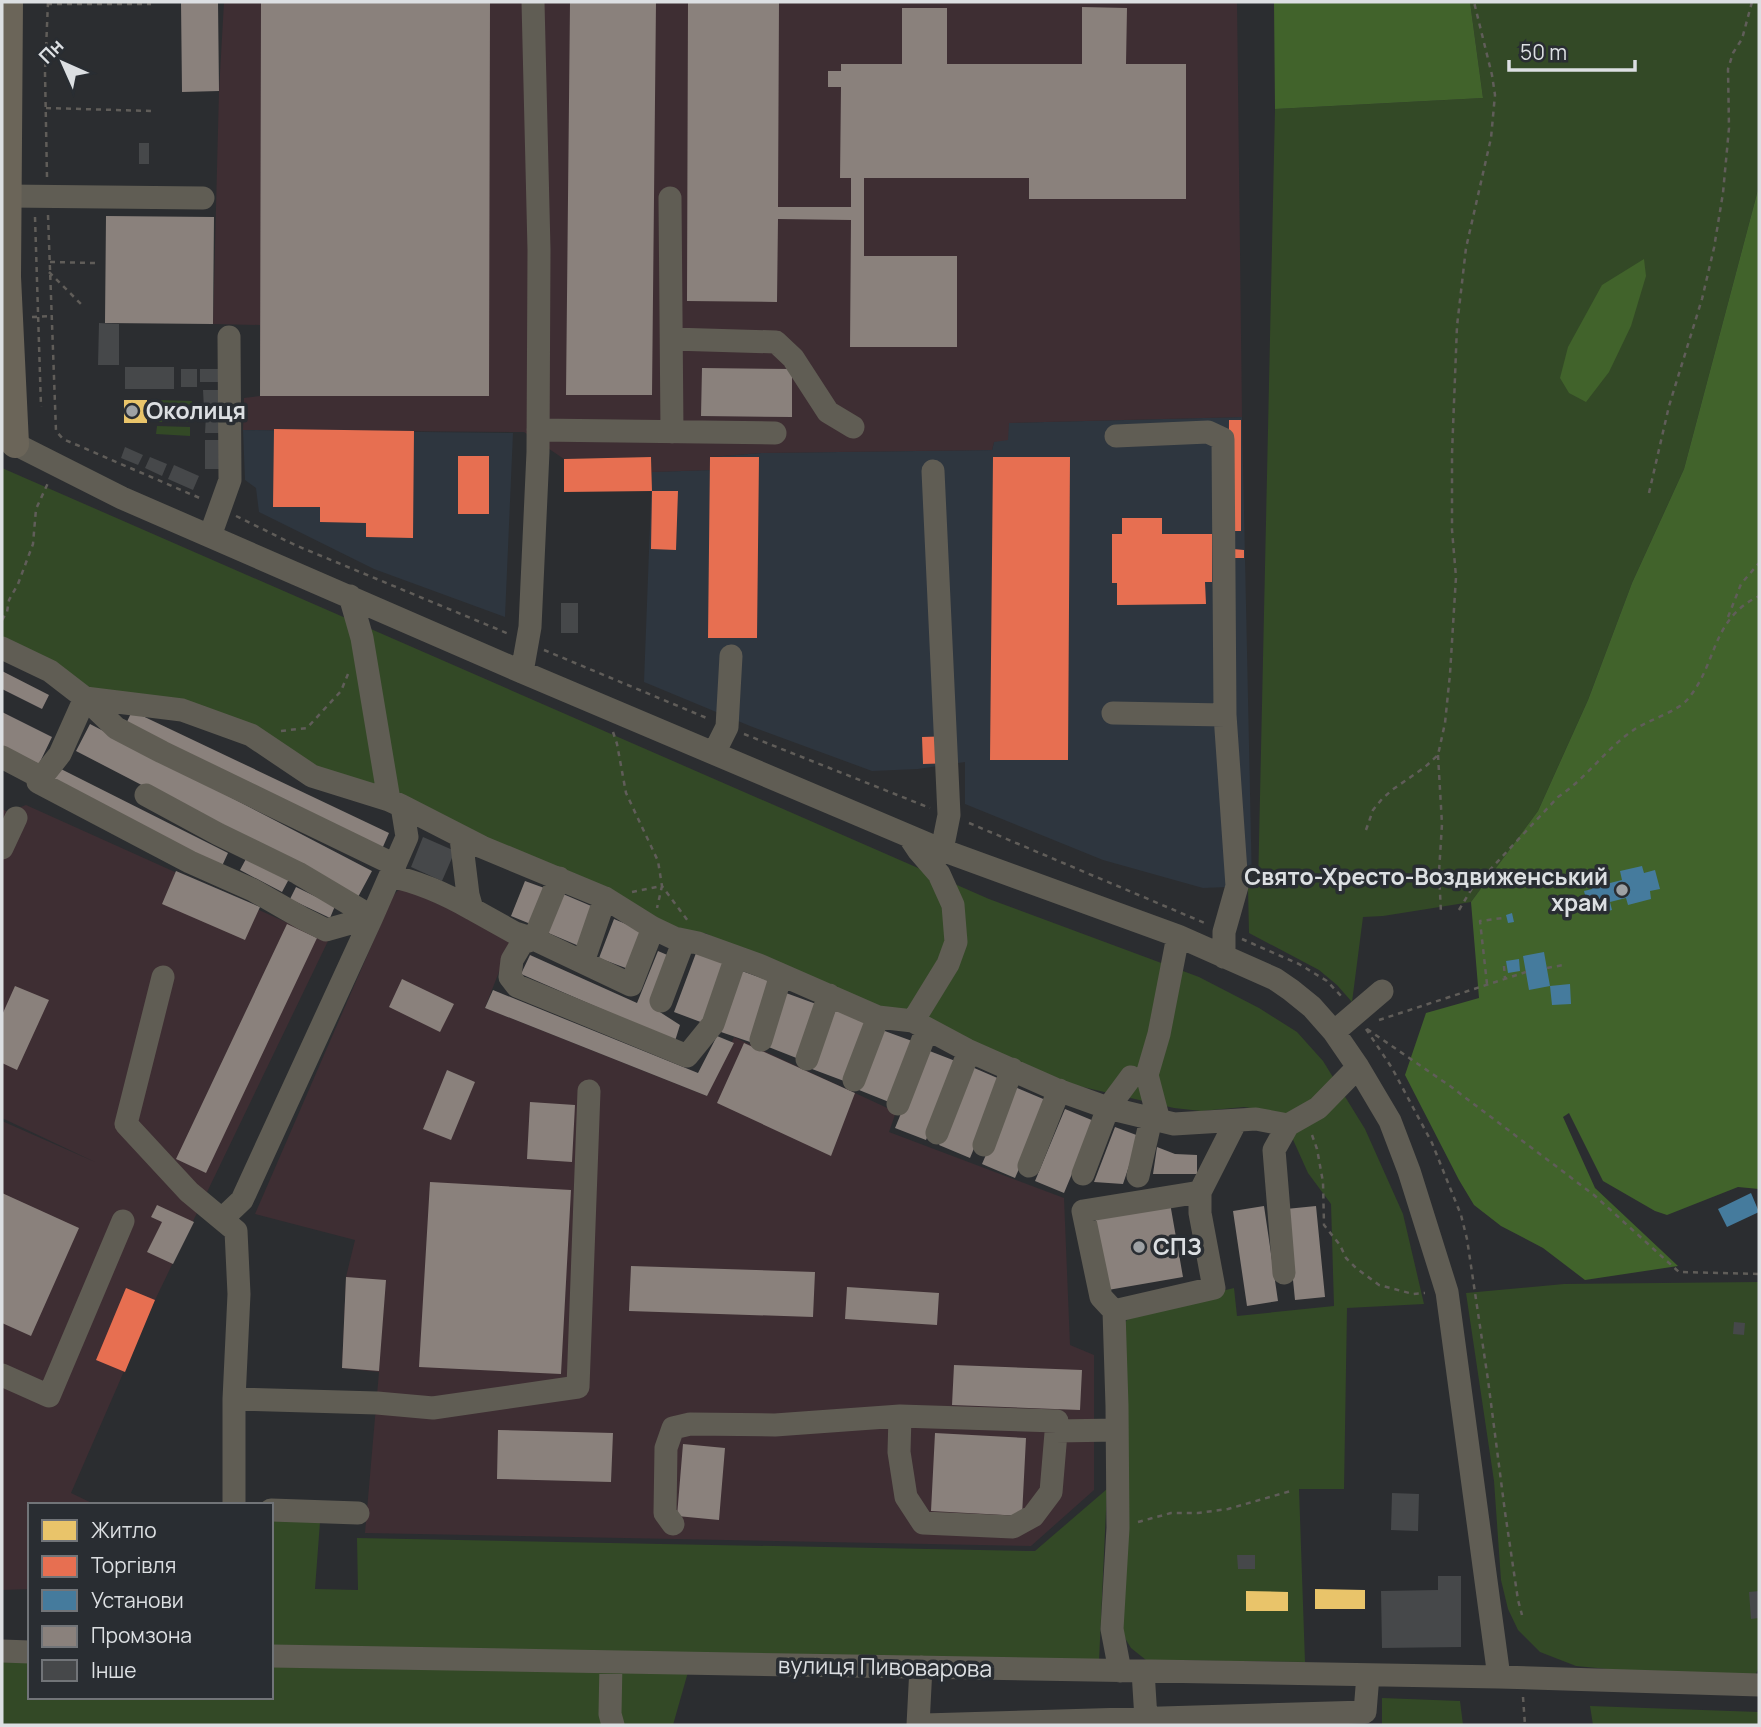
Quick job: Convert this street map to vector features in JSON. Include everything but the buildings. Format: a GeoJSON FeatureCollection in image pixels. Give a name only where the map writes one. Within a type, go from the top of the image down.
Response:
{"type":"FeatureCollection","features":[{"type":"Feature","properties":{"kind":"main road"},"geometry":{"type":"LineString","coordinates":[[8,440],[4,299],[29,197],[5,79],[9,2]]}},
{"type":"Feature","properties":{"kind":"street"},"geometry":{"type":"LineString","coordinates":[[522,672],[531,613],[538,430],[539,250],[533,2]]}},
{"type":"Feature","properties":{"kind":"street"},"geometry":{"type":"LineString","coordinates":[[29,197],[202,198]]}},
{"type":"Feature","properties":{"kind":"street"},"geometry":{"type":"LineString","coordinates":[[670,198],[672,432]]}},
{"type":"Feature","properties":{"kind":"street"},"geometry":{"type":"LineString","coordinates":[[210,536],[230,480],[229,337]]}},
{"type":"Feature","properties":{"kind":"street"},"geometry":{"type":"LineString","coordinates":[[672,339],[776,342],[793,358],[828,412],[853,427]]}},
{"type":"Feature","properties":{"kind":"street"},"geometry":{"type":"LineString","coordinates":[[538,430],[775,433]]}},
{"type":"Feature","properties":{"kind":"street"},"geometry":{"type":"LineString","coordinates":[[1116,436],[1208,432],[1223,439],[1225,715],[1237,886],[1224,932],[1224,957]]}},
{"type":"Feature","properties":{"kind":"street"},"geometry":{"type":"LineString","coordinates":[[8,440],[122,498],[522,672],[909,836],[1178,936],[1275,979],[1312,1007],[1334,1032],[1358,1067],[1390,1121],[1409,1171],[1447,1292],[1510,1678]]}},
{"type":"Feature","properties":{"kind":"street"},"geometry":{"type":"LineString","coordinates":[[933,471],[948,815],[942,849]]}},
{"type":"Feature","properties":{"kind":"street"},"geometry":{"type":"LineString","coordinates":[[222,1219],[243,1200],[407,837],[385,774],[362,638],[350,596]]}},
{"type":"Feature","properties":{"kind":"street"},"geometry":{"type":"LineString","coordinates":[[2,648],[50,671],[116,727],[392,870],[450,896],[515,933],[534,939],[631,985],[653,928]]}},
{"type":"Feature","properties":{"kind":"street"},"geometry":{"type":"LineString","coordinates":[[714,753],[727,727],[731,656]]}},
{"type":"Feature","properties":{"kind":"street"},"geometry":{"type":"LineString","coordinates":[[85,698],[183,710],[251,735],[312,776],[395,803],[453,833],[605,898],[674,938],[736,957],[878,1017],[920,1025],[969,1051],[1108,1108],[1174,1124],[1256,1119],[1296,1121]]}},
{"type":"Feature","properties":{"kind":"street"},"geometry":{"type":"LineString","coordinates":[[85,698],[60,754],[38,782],[190,862],[253,890],[326,930],[372,917]]}},
{"type":"Feature","properties":{"kind":"street"},"geometry":{"type":"LineString","coordinates":[[1113,713],[1225,715]]}},
{"type":"Feature","properties":{"kind":"street"},"geometry":{"type":"LineString","coordinates":[[2,757],[42,778]]}},
{"type":"Feature","properties":{"kind":"street"},"geometry":{"type":"LineString","coordinates":[[385,774],[453,833],[472,909]]}},
{"type":"Feature","properties":{"kind":"street"},"geometry":{"type":"LineString","coordinates":[[146,796],[298,873],[372,917]]}},
{"type":"Feature","properties":{"kind":"street"},"geometry":{"type":"LineString","coordinates":[[2,848],[16,818]]}},
{"type":"Feature","properties":{"kind":"street"},"geometry":{"type":"LineString","coordinates":[[898,1104],[920,1025],[956,942],[953,905],[940,874],[909,836]]}},
{"type":"Feature","properties":{"kind":"street"},"geometry":{"type":"LineString","coordinates":[[559,878],[534,939],[522,943],[512,960],[510,977],[517,986],[687,1056],[713,1024],[736,957]]}},
{"type":"Feature","properties":{"kind":"street"},"geometry":{"type":"LineString","coordinates":[[583,962],[605,898]]}},
{"type":"Feature","properties":{"kind":"street"},"geometry":{"type":"LineString","coordinates":[[1138,1176],[1155,1120],[1147,1075],[1159,1034],[1178,936]]}},
{"type":"Feature","properties":{"kind":"street"},"geometry":{"type":"LineString","coordinates":[[662,1001],[691,942]]}},
{"type":"Feature","properties":{"kind":"street"},"geometry":{"type":"LineString","coordinates":[[761,1040],[781,975]]}},
{"type":"Feature","properties":{"kind":"street"},"geometry":{"type":"LineString","coordinates":[[163,977],[126,1124],[189,1192],[236,1231],[239,1294],[233,1503]]}},
{"type":"Feature","properties":{"kind":"street"},"geometry":{"type":"LineString","coordinates":[[1334,1032],[1362,1023],[1381,991]]}},
{"type":"Feature","properties":{"kind":"street"},"geometry":{"type":"LineString","coordinates":[[807,1059],[829,995]]}},
{"type":"Feature","properties":{"kind":"street"},"geometry":{"type":"LineString","coordinates":[[854,1080],[878,1017]]}},
{"type":"Feature","properties":{"kind":"street"},"geometry":{"type":"LineString","coordinates":[[937,1133],[969,1051]]}},
{"type":"Feature","properties":{"kind":"street"},"geometry":{"type":"LineString","coordinates":[[1284,1273],[1273,1150],[1296,1121],[1318,1108],[1358,1067]]}},
{"type":"Feature","properties":{"kind":"street"},"geometry":{"type":"LineString","coordinates":[[984,1145],[1012,1069]]}},
{"type":"Feature","properties":{"kind":"street"},"geometry":{"type":"LineString","coordinates":[[1083,1174],[1108,1108],[1131,1077]]}},
{"type":"Feature","properties":{"kind":"street"},"geometry":{"type":"LineString","coordinates":[[1029,1166],[1059,1090]]}},
{"type":"Feature","properties":{"kind":"street"},"geometry":{"type":"LineString","coordinates":[[234,1399],[377,1403],[433,1408],[578,1387],[589,1091]]}},
{"type":"Feature","properties":{"kind":"street"},"geometry":{"type":"LineString","coordinates":[[1114,1311],[1214,1288],[1200,1213],[1200,1192],[1236,1121]]}},
{"type":"Feature","properties":{"kind":"street"},"geometry":{"type":"LineString","coordinates":[[1120,1671],[1112,1629],[1118,1528],[1114,1311],[1101,1297],[1083,1211],[1200,1192]]}},
{"type":"Feature","properties":{"kind":"street"},"geometry":{"type":"LineString","coordinates":[[2,1375],[49,1396],[123,1221]]}},
{"type":"Feature","properties":{"kind":"street"},"geometry":{"type":"LineString","coordinates":[[673,1524],[665,1513],[666,1448],[673,1428],[690,1424],[775,1425],[900,1416],[1056,1421],[1051,1492],[1033,1516],[1013,1527],[923,1523],[906,1497],[899,1452],[900,1416]]}},
{"type":"Feature","properties":{"kind":"street"},"geometry":{"type":"LineString","coordinates":[[1056,1431],[1117,1430]]}},
{"type":"Feature","properties":{"kind":"street"},"geometry":{"type":"LineString","coordinates":[[273,1510],[358,1513]]}},
{"type":"Feature","properties":{"kind":"street"},"geometry":{"type":"LineString","coordinates":[[2,1651],[28,1652]]}},
{"type":"Feature","properties":{"kind":"street","name":"вулиця Пивоварова"},"geometry":{"type":"LineString","coordinates":[[273,1656],[1758,1682]]}},
{"type":"Feature","properties":{"kind":"street"},"geometry":{"type":"LineString","coordinates":[[611,1662],[610,1714],[613,1725]]}},
{"type":"Feature","properties":{"kind":"street"},"geometry":{"type":"LineString","coordinates":[[918,1725],[921,1667]]}},
{"type":"Feature","properties":{"kind":"street"},"geometry":{"type":"LineString","coordinates":[[1143,1671],[1146,1719]]}},
{"type":"Feature","properties":{"kind":"street"},"geometry":{"type":"LineString","coordinates":[[924,1725],[1146,1719],[1365,1719],[1368,1675]]}},
{"type":"Feature","properties":{"kind":"path"},"geometry":{"type":"LineString","coordinates":[[1441,913],[1439,872],[1442,824],[1438,755],[1445,723],[1450,674],[1456,577],[1452,530],[1452,454],[1457,326],[1466,247],[1491,138],[1495,95],[1474,2]]}},
{"type":"Feature","properties":{"kind":"path"},"geometry":{"type":"LineString","coordinates":[[1649,493],[1669,406],[1702,299],[1714,248],[1723,193],[1729,128],[1728,69],[1733,53],[1742,39],[1752,2]]}},
{"type":"Feature","properties":{"kind":"path"},"geometry":{"type":"LineString","coordinates":[[41,407],[39,316],[29,197],[46,108],[48,3],[150,4]]}},
{"type":"Feature","properties":{"kind":"path"},"geometry":{"type":"LineString","coordinates":[[46,108],[151,111]]}},
{"type":"Feature","properties":{"kind":"path"},"geometry":{"type":"LineString","coordinates":[[29,197],[49,262],[56,431],[63,439],[184,491],[295,544],[727,727],[948,815],[1299,964],[1327,981],[1362,1023],[1392,1068]]}},
{"type":"Feature","properties":{"kind":"path"},"geometry":{"type":"LineString","coordinates":[[49,262],[95,263]]}},
{"type":"Feature","properties":{"kind":"path"},"geometry":{"type":"LineString","coordinates":[[50,272],[85,307]]}},
{"type":"Feature","properties":{"kind":"path"},"geometry":{"type":"LineString","coordinates":[[32,317],[51,316]]}},
{"type":"Feature","properties":{"kind":"path"},"geometry":{"type":"LineString","coordinates":[[2,620],[33,544],[36,509],[48,482],[40,456]]}},
{"type":"Feature","properties":{"kind":"path"},"geometry":{"type":"LineString","coordinates":[[1459,910],[1471,890],[1558,797],[1575,786],[1612,746],[1686,701],[1702,677],[1741,584],[1759,563]]}},
{"type":"Feature","properties":{"kind":"path"},"geometry":{"type":"LineString","coordinates":[[1727,621],[1746,602],[1759,596]]}},
{"type":"Feature","properties":{"kind":"path"},"geometry":{"type":"LineString","coordinates":[[251,735],[307,728],[341,691],[349,670]]}},
{"type":"Feature","properties":{"kind":"path"},"geometry":{"type":"LineString","coordinates":[[603,706],[617,744],[626,793],[658,860],[662,886],[688,922],[691,942]]}},
{"type":"Feature","properties":{"kind":"path"},"geometry":{"type":"LineString","coordinates":[[1366,830],[1373,810],[1382,799],[1438,755]]}},
{"type":"Feature","properties":{"kind":"path"},"geometry":{"type":"LineString","coordinates":[[1487,985],[1480,921],[1503,918]]}},
{"type":"Feature","properties":{"kind":"path"},"geometry":{"type":"LineString","coordinates":[[1547,968],[1563,965]]}},
{"type":"Feature","properties":{"kind":"path"},"geometry":{"type":"LineString","coordinates":[[1504,966],[1505,979]]}},
{"type":"Feature","properties":{"kind":"path"},"geometry":{"type":"LineString","coordinates":[[1362,1023],[1526,972]]}},
{"type":"Feature","properties":{"kind":"path"},"geometry":{"type":"LineString","coordinates":[[1362,1023],[1594,1195],[1679,1272],[1759,1274]]}},
{"type":"Feature","properties":{"kind":"path"},"geometry":{"type":"LineString","coordinates":[[1296,1121],[1318,1149],[1322,1170],[1324,1225],[1346,1258],[1379,1285],[1413,1294],[1447,1292]]}},
{"type":"Feature","properties":{"kind":"path"},"geometry":{"type":"LineString","coordinates":[[1118,1528],[1171,1513],[1228,1509],[1291,1491]]}},
{"type":"Feature","properties":{"kind":"path"},"geometry":{"type":"LineString","coordinates":[[1510,1678],[1525,1725]]}},
{"type":"Feature","properties":{"kind":"shaded area"},"geometry":{"type":"Polygon","coordinates":[[[224,2],[1237,2],[1242,417],[1009,423],[1008,440],[994,442],[992,450],[761,453],[710,457],[710,470],[652,472],[651,457],[564,459],[524,432],[243,430],[244,398],[260,396],[260,325],[213,324],[224,2]]]}},
{"type":"Feature","properties":{"kind":"shaded area"},"geometry":{"type":"Polygon","coordinates":[[[1242,417],[1252,886],[1203,888],[1103,860],[965,804],[965,762],[918,769],[872,771],[750,726],[644,682],[652,472],[710,470],[710,457],[761,453],[992,450],[994,442],[1008,423],[1242,417]]]}},
{"type":"Feature","properties":{"kind":"shaded area"},"geometry":{"type":"Polygon","coordinates":[[[243,430],[513,433],[505,617],[374,569],[259,512],[256,488],[245,480],[243,430]]]}},
{"type":"Feature","properties":{"kind":"shaded area"},"geometry":{"type":"Polygon","coordinates":[[[26,805],[328,941],[155,1300],[71,1493],[92,1503],[28,1503],[28,1589],[2,1590],[2,1121],[95,1162],[2,1118],[2,809],[8,812],[26,805]]]}},
{"type":"Feature","properties":{"kind":"shaded area"},"geometry":{"type":"Polygon","coordinates":[[[401,887],[512,938],[485,1008],[707,1096],[734,1037],[896,1112],[889,1132],[1064,1198],[1070,1345],[1094,1355],[1094,1490],[1031,1546],[365,1533],[379,1372],[342,1368],[346,1277],[355,1240],[255,1214],[393,896],[401,887]]]}},
{"type":"Feature","properties":{"kind":"green space"},"geometry":{"type":"Polygon","coordinates":[[[1274,2],[1470,2],[1483,98],[1275,109],[1274,2]]]}},
{"type":"Feature","properties":{"kind":"green space"},"geometry":{"type":"Polygon","coordinates":[[[1470,2],[1759,2],[1759,186],[1684,469],[1632,583],[1588,700],[1538,811],[1471,902],[1363,917],[1352,1002],[1319,970],[1249,933],[1248,888],[1258,888],[1275,109],[1483,98],[1470,2]]]}},
{"type":"Feature","properties":{"kind":"green space"},"geometry":{"type":"Polygon","coordinates":[[[1759,186],[1759,1189],[1738,1187],[1667,1215],[1655,1211],[1603,1181],[1569,1113],[1563,1117],[1595,1188],[1678,1266],[1585,1280],[1543,1248],[1501,1226],[1474,1205],[1405,1075],[1426,1013],[1479,998],[1471,902],[1538,811],[1588,700],[1632,583],[1684,469],[1759,186]]]}},
{"type":"Feature","properties":{"kind":"green space"},"geometry":{"type":"Polygon","coordinates":[[[1644,259],[1646,276],[1631,326],[1609,372],[1586,402],[1569,393],[1560,378],[1568,347],[1602,285],[1644,259]]]}},
{"type":"Feature","properties":{"kind":"green space"},"geometry":{"type":"Polygon","coordinates":[[[157,400],[192,401],[191,410],[157,410],[157,400]]]}},
{"type":"Feature","properties":{"kind":"green space"},"geometry":{"type":"Polygon","coordinates":[[[158,414],[191,414],[192,422],[158,422],[158,414]]]}},
{"type":"Feature","properties":{"kind":"green space"},"geometry":{"type":"Polygon","coordinates":[[[157,426],[190,427],[190,436],[156,434],[157,426]]]}},
{"type":"Feature","properties":{"kind":"green space"},"geometry":{"type":"Polygon","coordinates":[[[2,468],[989,899],[1199,977],[1259,1008],[1297,1032],[1323,1061],[1365,1129],[1403,1214],[1424,1304],[1347,1308],[1344,1489],[1299,1489],[1305,1662],[1146,1660],[1131,1648],[1123,1635],[1121,1328],[1132,1313],[1234,1288],[1237,1316],[1334,1306],[1331,1204],[1308,1173],[1281,1113],[1244,1107],[1201,1111],[1174,1108],[1035,1076],[792,976],[705,933],[681,934],[338,781],[251,728],[86,688],[2,642],[2,468]]]}},
{"type":"Feature","properties":{"kind":"green space"},"geometry":{"type":"Polygon","coordinates":[[[1759,1282],[1759,1667],[1755,1676],[1649,1673],[1576,1666],[1540,1652],[1518,1630],[1508,1609],[1501,1580],[1494,1481],[1466,1293],[1564,1284],[1759,1282]]]}},
{"type":"Feature","properties":{"kind":"green space"},"geometry":{"type":"Polygon","coordinates":[[[1107,1489],[1099,1661],[273,1645],[273,1518],[320,1522],[315,1589],[358,1590],[357,1538],[1035,1551],[1107,1489]]]}},
{"type":"Feature","properties":{"kind":"green space"},"geometry":{"type":"Polygon","coordinates":[[[2,1660],[28,1662],[28,1699],[273,1699],[273,1662],[688,1672],[673,1725],[2,1725],[2,1660]]]}},
{"type":"Feature","properties":{"kind":"green space"},"geometry":{"type":"Polygon","coordinates":[[[1382,1698],[1460,1701],[1463,1725],[1382,1725],[1382,1698]]]}},
{"type":"Feature","properties":{"kind":"green space"},"geometry":{"type":"Polygon","coordinates":[[[1590,1706],[1759,1712],[1759,1725],[1593,1725],[1590,1706]]]}},
{"type":"Feature","properties":{"kind":"place","name":"Околиця"},"geometry":{"type":"Point","coordinates":[132,411]}},
{"type":"Feature","properties":{"kind":"place","name":"Свято-Хресто-Воздвиженський храм"},"geometry":{"type":"Point","coordinates":[1622,890]}},
{"type":"Feature","properties":{"kind":"place","name":"СПЗ"},"geometry":{"type":"Point","coordinates":[1139,1247]}}]}
